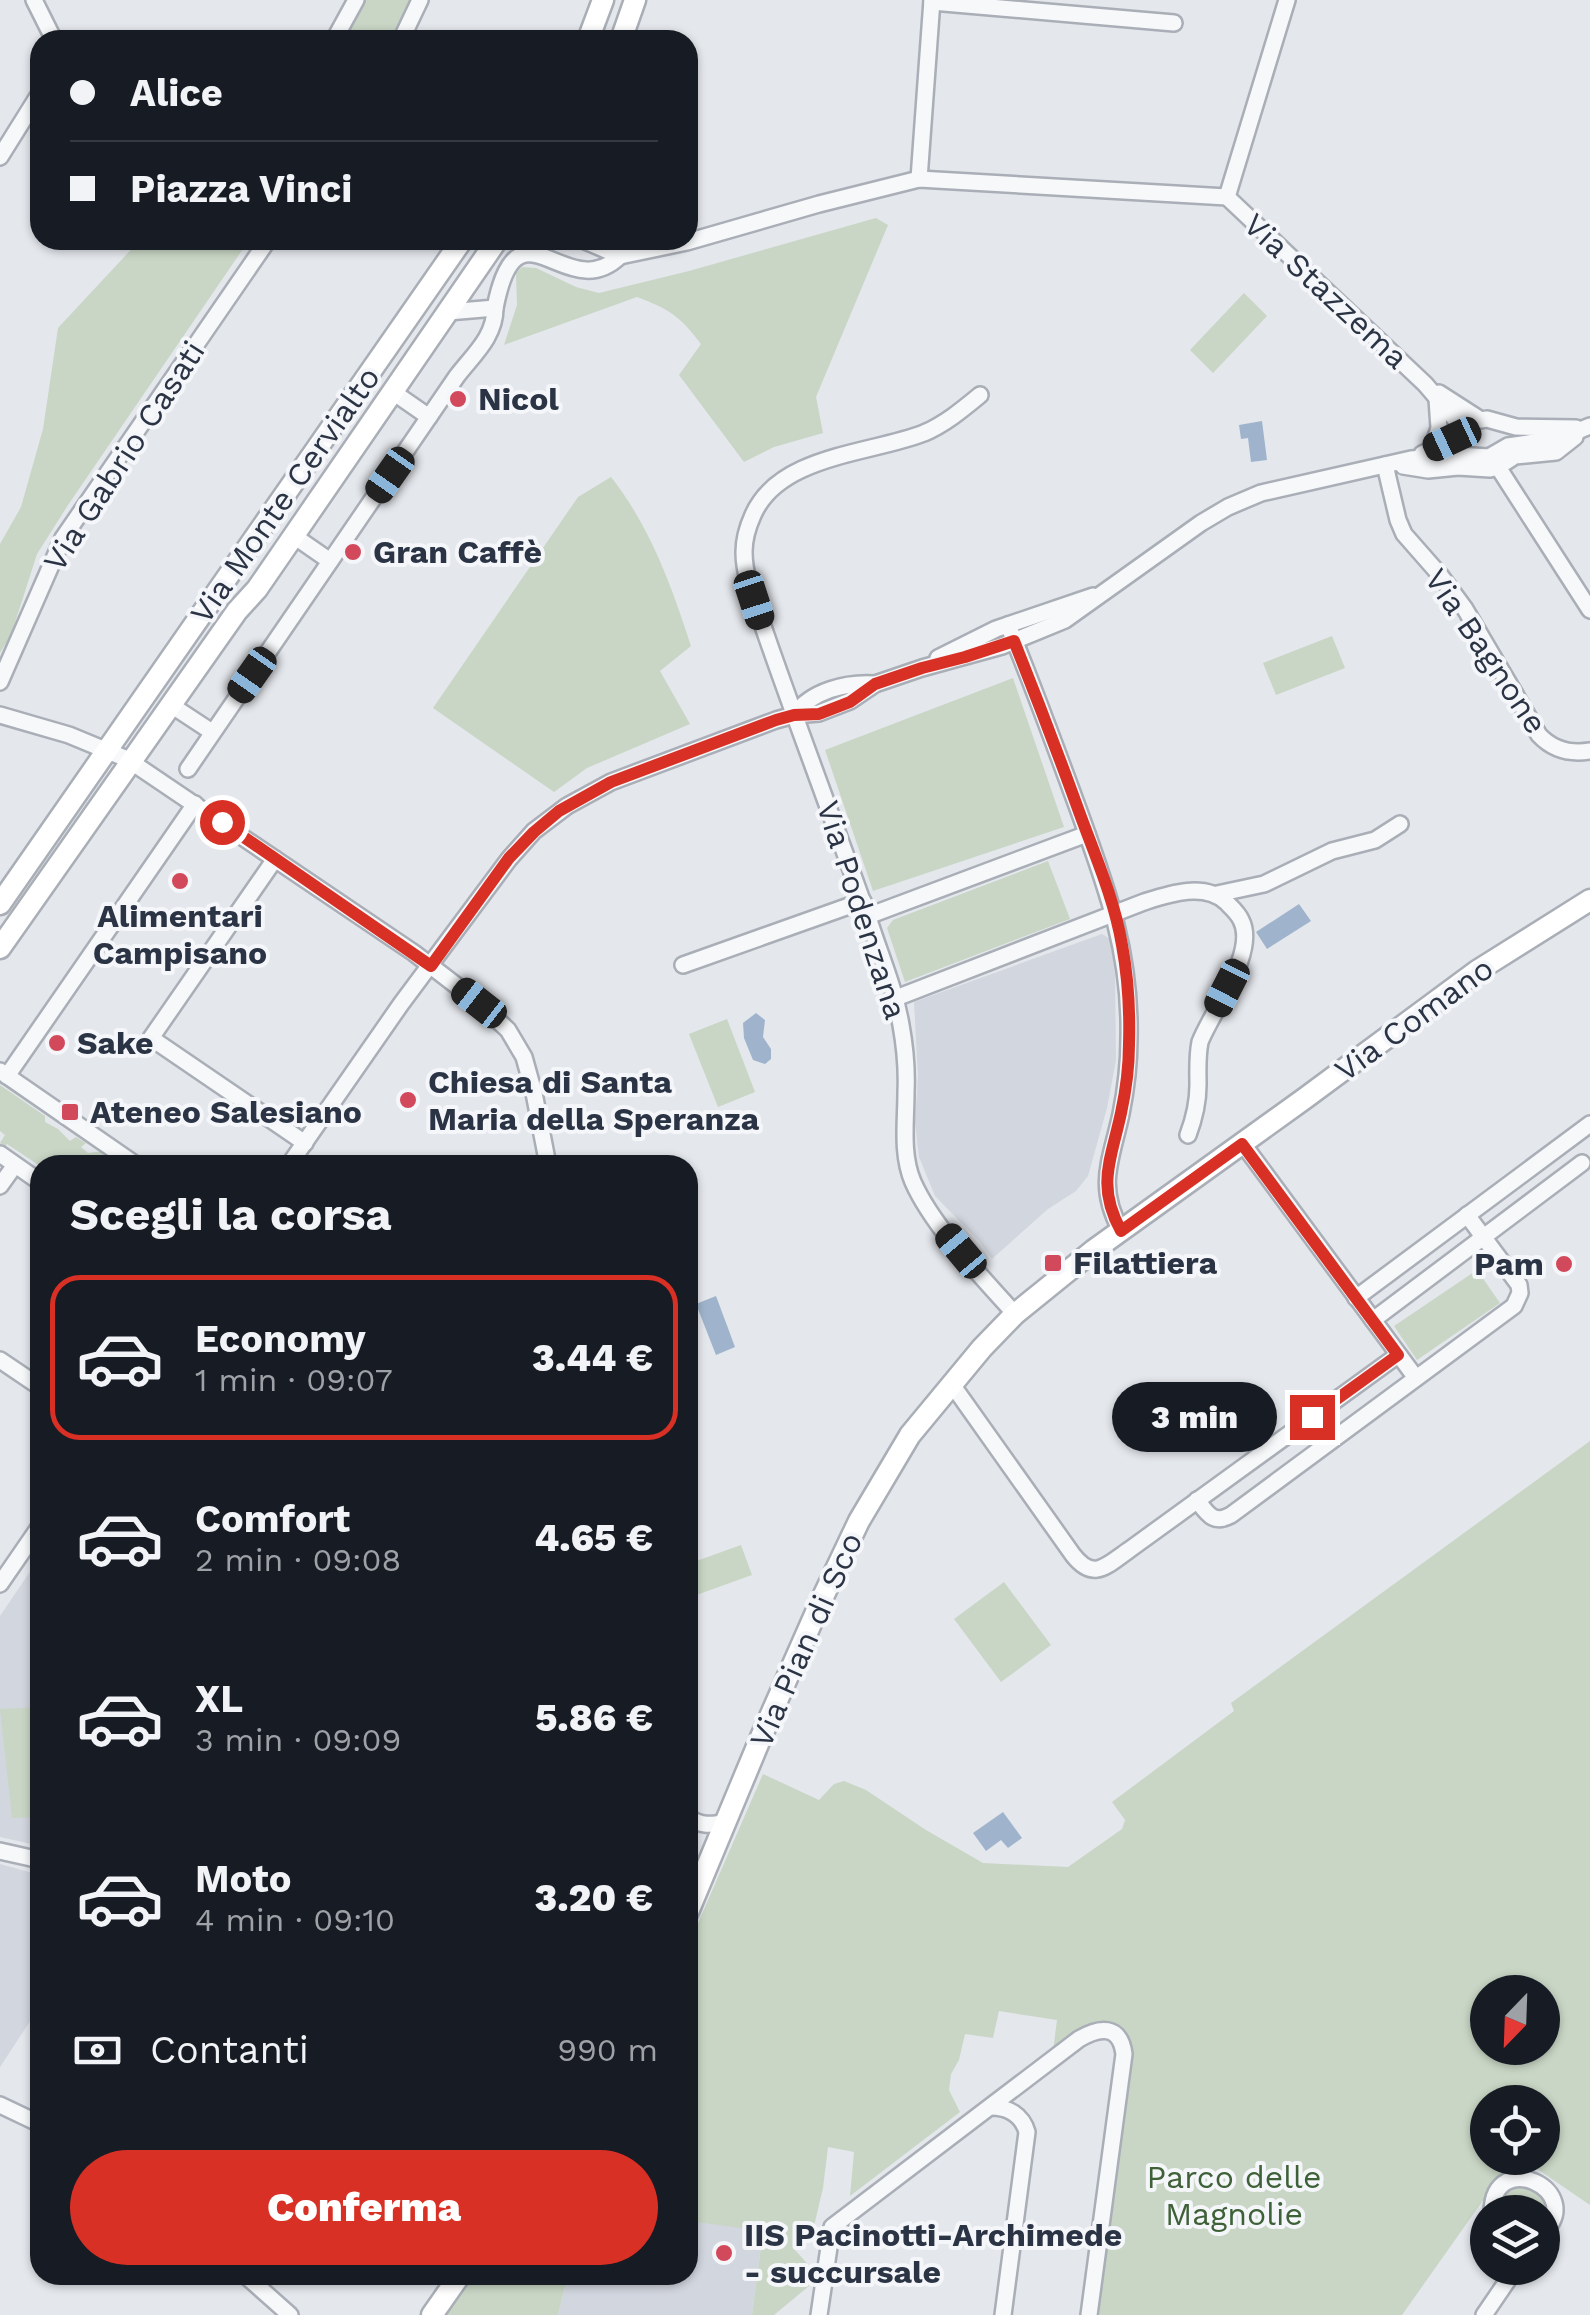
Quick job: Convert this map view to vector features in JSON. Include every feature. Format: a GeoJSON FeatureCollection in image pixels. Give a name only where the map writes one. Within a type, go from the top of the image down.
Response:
{"type":"FeatureCollection","features":[{"type":"Feature","properties":{"kind":"street"},"geometry":{"type":"LineString","coordinates":[[34,0],[49,30]]}},
{"type":"Feature","properties":{"kind":"street"},"geometry":{"type":"LineString","coordinates":[[340,30],[356,0]]}},
{"type":"Feature","properties":{"kind":"street"},"geometry":{"type":"LineString","coordinates":[[406,30],[420,0]]}},
{"type":"Feature","properties":{"kind":"street"},"geometry":{"type":"LineString","coordinates":[[592,30],[603,0]]}},
{"type":"Feature","properties":{"kind":"street"},"geometry":{"type":"LineString","coordinates":[[624,30],[635,0]]}},
{"type":"Feature","properties":{"kind":"street"},"geometry":{"type":"LineString","coordinates":[[698,239],[919,179],[1227,198],[1286,0]]}},
{"type":"Feature","properties":{"kind":"street"},"geometry":{"type":"LineString","coordinates":[[919,179],[932,1],[1174,24]]}},
{"type":"Feature","properties":{"kind":"street"},"geometry":{"type":"LineString","coordinates":[[0,157],[30,108]]}},
{"type":"Feature","properties":{"kind":"street","name":"Via Stazzema"},"geometry":{"type":"LineString","coordinates":[[1227,198],[1425,384],[1468,434]]}},
{"type":"Feature","properties":{"kind":"street","name":"Via Gabrio Casati"},"geometry":{"type":"LineString","coordinates":[[0,682],[63,538],[261,250]]}},
{"type":"Feature","properties":{"kind":"street","name":"Via Monte Cervialto"},"geometry":{"type":"LineString","coordinates":[[0,904],[455,250]]}},
{"type":"Feature","properties":{"kind":"street","name":"Via Monte Cervialto"},"geometry":{"type":"LineString","coordinates":[[0,948],[294,536],[490,250]]}},
{"type":"Feature","properties":{"kind":"street"},"geometry":{"type":"LineString","coordinates":[[606,250],[620,256]]}},
{"type":"Feature","properties":{"kind":"street"},"geometry":{"type":"LineString","coordinates":[[613,250],[620,256]]}},
{"type":"Feature","properties":{"kind":"street"},"geometry":{"type":"LineString","coordinates":[[188,769],[489,335],[510,263],[527,253],[586,271],[607,267],[620,256],[649,250]]}},
{"type":"Feature","properties":{"kind":"street"},"geometry":{"type":"LineString","coordinates":[[448,312],[495,308]]}},
{"type":"Feature","properties":{"kind":"street","name":"Via Stazzema"},"geometry":{"type":"LineString","coordinates":[[1425,384],[1480,420]]}},
{"type":"Feature","properties":{"kind":"street","name":"Via Monte Cervialto"},"geometry":{"type":"LineString","coordinates":[[393,392],[429,418]]}},
{"type":"Feature","properties":{"kind":"street","name":"Via Podenzana"},"geometry":{"type":"LineString","coordinates":[[980,394],[926,432],[790,475],[770,489],[755,509],[745,542],[754,600],[896,998],[904,1040],[906,1151],[912,1180],[947,1234],[1015,1314]]}},
{"type":"Feature","properties":{"kind":"street"},"geometry":{"type":"LineString","coordinates":[[1432,449],[1439,428],[1437,399]]}},
{"type":"Feature","properties":{"kind":"street"},"geometry":{"type":"LineString","coordinates":[[1412,460],[1468,434],[1480,420],[1525,428],[1588,427]]}},
{"type":"Feature","properties":{"kind":"street"},"geometry":{"type":"LineString","coordinates":[[1499,424],[1505,436],[1502,448]]}},
{"type":"Feature","properties":{"kind":"street"},"geometry":{"type":"LineString","coordinates":[[296,1155],[393,1014],[509,858],[559,811],[611,782],[794,715],[807,701],[846,685],[875,684],[1014,641],[1065,620],[1201,523],[1240,502],[1284,486],[1412,460],[1448,455],[1489,457],[1502,448],[1561,438],[1588,427]]}},
{"type":"Feature","properties":{"kind":"street"},"geometry":{"type":"LineString","coordinates":[[1390,464],[1428,470],[1498,467],[1515,456],[1559,450],[1588,427]]}},
{"type":"Feature","properties":{"kind":"street"},"geometry":{"type":"LineString","coordinates":[[1468,434],[1469,446],[1478,455]]}},
{"type":"Feature","properties":{"kind":"street","name":"Via Bagnone"},"geometry":{"type":"LineString","coordinates":[[1390,464],[1398,520],[1404,534],[1465,609],[1539,736],[1558,749],[1590,751]]}},
{"type":"Feature","properties":{"kind":"street"},"geometry":{"type":"LineString","coordinates":[[1498,467],[1590,610]]}},
{"type":"Feature","properties":{"kind":"street","name":"Via Monte Cervialto"},"geometry":{"type":"LineString","coordinates":[[294,536],[330,560]]}},
{"type":"Feature","properties":{"kind":"street"},"geometry":{"type":"LineString","coordinates":[[922,668],[972,639],[1103,593]]}},
{"type":"Feature","properties":{"kind":"street"},"geometry":{"type":"LineString","coordinates":[[1008,625],[1087,834],[1122,945],[1129,1052],[1124,1099],[1106,1181],[1111,1212],[1121,1231]]}},
{"type":"Feature","properties":{"kind":"street"},"geometry":{"type":"LineString","coordinates":[[171,704],[212,732]]}},
{"type":"Feature","properties":{"kind":"street"},"geometry":{"type":"LineString","coordinates":[[0,715],[55,730],[131,762],[431,966],[485,1008],[516,1041],[530,1079],[546,1155]]}},
{"type":"Feature","properties":{"kind":"street"},"geometry":{"type":"LineString","coordinates":[[121,1155],[4,1074],[195,804]]}},
{"type":"Feature","properties":{"kind":"street"},"geometry":{"type":"LineString","coordinates":[[896,998],[1167,894],[1218,894],[1264,884],[1332,851],[1375,840],[1400,824]]}},
{"type":"Feature","properties":{"kind":"street"},"geometry":{"type":"LineString","coordinates":[[683,966],[1087,834]]}},
{"type":"Feature","properties":{"kind":"street"},"geometry":{"type":"LineString","coordinates":[[276,859],[152,1038],[305,1142]]}},
{"type":"Feature","properties":{"kind":"street"},"geometry":{"type":"LineString","coordinates":[[1188,1135],[1198,1090],[1200,1042],[1237,969],[1244,946],[1240,917],[1218,894]]}},
{"type":"Feature","properties":{"kind":"street","name":"Via Comano"},"geometry":{"type":"LineString","coordinates":[[1121,1231],[1477,971],[1590,900]]}},
{"type":"Feature","properties":{"kind":"street"},"geometry":{"type":"LineString","coordinates":[[1356,1298],[1590,1124]]}},
{"type":"Feature","properties":{"kind":"street"},"geometry":{"type":"LineString","coordinates":[[1372,1320],[1586,1168],[1566,1141]]}},
{"type":"Feature","properties":{"kind":"street"},"geometry":{"type":"LineString","coordinates":[[1242,1144],[1416,1378]]}},
{"type":"Feature","properties":{"kind":"street"},"geometry":{"type":"LineString","coordinates":[[0,1154],[30,1175]]}},
{"type":"Feature","properties":{"kind":"street"},"geometry":{"type":"LineString","coordinates":[[0,1186],[15,1165]]}},
{"type":"Feature","properties":{"kind":"street"},"geometry":{"type":"LineString","coordinates":[[1197,1500],[1213,1519],[1225,1518],[1507,1313],[1518,1301],[1518,1285],[1467,1215]]}},
{"type":"Feature","properties":{"kind":"street","name":"Via Pian di Sco"},"geometry":{"type":"LineString","coordinates":[[698,1880],[859,1521],[902,1448],[952,1382],[1015,1314],[1121,1231]]}},
{"type":"Feature","properties":{"kind":"street"},"geometry":{"type":"LineString","coordinates":[[952,1382],[1081,1564],[1092,1570],[1106,1566],[1398,1355]]}},
{"type":"Feature","properties":{"kind":"street"},"geometry":{"type":"LineString","coordinates":[[0,1383],[5,1364],[30,1380]]}},
{"type":"Feature","properties":{"kind":"street"},"geometry":{"type":"LineString","coordinates":[[0,1584],[30,1540]]}},
{"type":"Feature","properties":{"kind":"street"},"geometry":{"type":"LineString","coordinates":[[698,1822],[708,1825],[726,1821]]}},
{"type":"Feature","properties":{"kind":"street"},"geometry":{"type":"LineString","coordinates":[[0,1851],[30,1858]]}},
{"type":"Feature","properties":{"kind":"street"},"geometry":{"type":"LineString","coordinates":[[819,2315],[832,2227],[1090,2032],[1101,2030],[1121,2041],[1124,2062],[1089,2315]]}},
{"type":"Feature","properties":{"kind":"street"},"geometry":{"type":"LineString","coordinates":[[0,2105],[30,2119]]}},
{"type":"Feature","properties":{"kind":"street"},"geometry":{"type":"LineString","coordinates":[[991,2106],[1015,2114],[1027,2132],[1003,2315]]}},
{"type":"Feature","properties":{"kind":"street"},"geometry":{"type":"LineString","coordinates":[[1495,2195],[1509,2181],[1519,2178],[1534,2180],[1549,2195]]}},
{"type":"Feature","properties":{"kind":"street"},"geometry":{"type":"LineString","coordinates":[[256,2285],[290,2315]]}},
{"type":"Feature","properties":{"kind":"street"},"geometry":{"type":"LineString","coordinates":[[432,2315],[453,2285]]}},
{"type":"Feature","properties":{"kind":"street"},"geometry":{"type":"LineString","coordinates":[[1484,2315],[1504,2285]]}},
{"type":"Feature","properties":{"kind":"shaded area"},"geometry":{"type":"Polygon","coordinates":[[[1102,934],[1110,939],[1115,973],[1116,1060],[1088,1176],[1076,1191],[1048,1209],[992,1259],[935,1196],[919,1157],[914,1002],[1102,934]]]}},
{"type":"Feature","properties":{"kind":"shaded area"},"geometry":{"type":"Polygon","coordinates":[[[30,1572],[30,1844],[0,1837],[0,1616],[30,1572]]]}},
{"type":"Feature","properties":{"kind":"shaded area"},"geometry":{"type":"Polygon","coordinates":[[[0,1864],[30,1872],[30,2021],[0,2067],[0,1864]]]}},
{"type":"Feature","properties":{"kind":"shaded area","name":"IIS Pacinotti-Archimede - succursale"},"geometry":{"type":"Polygon","coordinates":[[[698,2222],[763,2230],[752,2315],[558,2315],[566,2285],[698,2285],[698,2222]]]}},
{"type":"Feature","properties":{"kind":"green space"},"geometry":{"type":"Polygon","coordinates":[[[366,0],[410,0],[395,30],[349,30],[366,0]]]}},
{"type":"Feature","properties":{"kind":"green space"},"geometry":{"type":"Polygon","coordinates":[[[876,218],[888,225],[816,397],[823,433],[774,447],[744,462],[679,375],[701,344],[680,320],[658,305],[637,297],[504,345],[517,305],[516,273],[522,267],[536,268],[599,293],[876,218]]]}},
{"type":"Feature","properties":{"kind":"green space"},"geometry":{"type":"Polygon","coordinates":[[[131,250],[242,250],[37,554],[11,635],[0,653],[0,544],[21,507],[43,429],[58,328],[131,250]]]}},
{"type":"Feature","properties":{"kind":"green space"},"geometry":{"type":"Polygon","coordinates":[[[1244,293],[1267,316],[1213,373],[1190,350],[1244,293]]]}},
{"type":"Feature","properties":{"kind":"green space"},"geometry":{"type":"Polygon","coordinates":[[[611,477],[649,537],[691,646],[660,671],[690,724],[587,768],[554,792],[433,708],[578,497],[611,477]]]}},
{"type":"Feature","properties":{"kind":"green space"},"geometry":{"type":"Polygon","coordinates":[[[1332,636],[1345,668],[1276,695],[1263,663],[1332,636]]]}},
{"type":"Feature","properties":{"kind":"green space"},"geometry":{"type":"Polygon","coordinates":[[[1013,678],[1064,827],[873,891],[825,750],[1013,678]]]}},
{"type":"Feature","properties":{"kind":"green space"},"geometry":{"type":"Polygon","coordinates":[[[1048,861],[1070,919],[905,982],[887,928],[893,920],[1048,861]]]}},
{"type":"Feature","properties":{"kind":"green space"},"geometry":{"type":"Polygon","coordinates":[[[727,1019],[755,1092],[718,1107],[689,1034],[727,1019]]]}},
{"type":"Feature","properties":{"kind":"green space"},"geometry":{"type":"Polygon","coordinates":[[[0,1085],[45,1116],[45,1122],[70,1141],[76,1137],[86,1143],[81,1147],[88,1153],[104,1151],[102,1155],[30,1155],[30,1159],[0,1143],[5,1135],[0,1131],[0,1085]]]}},
{"type":"Feature","properties":{"kind":"green space"},"geometry":{"type":"Polygon","coordinates":[[[1477,1270],[1500,1303],[1417,1360],[1394,1326],[1477,1270]]]}},
{"type":"Feature","properties":{"kind":"green space","name":"Parco delle Magnolie"},"geometry":{"type":"Polygon","coordinates":[[[1590,1441],[1590,2205],[1546,2175],[1560,2175],[1560,2085],[1470,2085],[1470,2175],[1501,2175],[1487,2195],[1470,2195],[1470,2219],[1402,2315],[1096,2315],[1131,2040],[1111,2026],[1053,2051],[1057,2020],[999,2011],[993,2038],[965,2034],[949,2090],[960,2112],[850,2196],[854,2152],[828,2147],[814,2226],[795,2250],[813,2270],[809,2286],[774,2315],[752,2315],[763,2231],[698,2222],[698,1923],[763,1774],[819,1800],[834,1784],[844,1781],[866,1790],[983,1863],[1068,1867],[1122,1829],[1125,1820],[1112,1802],[1234,1711],[1231,1703],[1590,1441]]]}},
{"type":"Feature","properties":{"kind":"green space"},"geometry":{"type":"Polygon","coordinates":[[[741,1545],[752,1575],[698,1594],[698,1560],[741,1545]]]}},
{"type":"Feature","properties":{"kind":"green space"},"geometry":{"type":"Polygon","coordinates":[[[1004,1582],[1051,1645],[1001,1682],[954,1619],[1004,1582]]]}},
{"type":"Feature","properties":{"kind":"green space"},"geometry":{"type":"Polygon","coordinates":[[[30,1708],[30,1817],[12,1818],[0,1709],[30,1708]]]}},
{"type":"Feature","properties":{"kind":"green space"},"geometry":{"type":"Polygon","coordinates":[[[1525,2186],[1540,2195],[1506,2195],[1525,2186]]]}},
{"type":"Feature","properties":{"kind":"green space"},"geometry":{"type":"Polygon","coordinates":[[[466,2285],[566,2285],[558,2315],[444,2315],[466,2285]]]}},
{"type":"Feature","properties":{"kind":"water"},"geometry":{"type":"Polygon","coordinates":[[[1262,421],[1267,460],[1251,462],[1248,438],[1241,439],[1239,425],[1262,421]]]}},
{"type":"Feature","properties":{"kind":"water"},"geometry":{"type":"Polygon","coordinates":[[[1299,904],[1311,921],[1267,949],[1256,932],[1299,904]]]}},
{"type":"Feature","properties":{"kind":"water"},"geometry":{"type":"Polygon","coordinates":[[[756,1013],[765,1020],[763,1037],[771,1049],[771,1059],[765,1064],[753,1060],[744,1038],[743,1023],[756,1013]]]}},
{"type":"Feature","properties":{"kind":"water"},"geometry":{"type":"Polygon","coordinates":[[[716,1296],[735,1347],[716,1355],[698,1303],[716,1296]]]}},
{"type":"Feature","properties":{"kind":"water"},"geometry":{"type":"Polygon","coordinates":[[[1003,1812],[1022,1838],[1008,1848],[1001,1840],[986,1851],[973,1833],[1003,1812]]]}},
{"type":"Feature","properties":{"kind":"place","name":"Nicol"},"geometry":{"type":"Point","coordinates":[458,399]}},
{"type":"Feature","properties":{"kind":"place","name":"Gran Caffè"},"geometry":{"type":"Point","coordinates":[353,552]}},
{"type":"Feature","properties":{"kind":"place","name":"Alimentari Campisano"},"geometry":{"type":"Point","coordinates":[180,881]}},
{"type":"Feature","properties":{"kind":"place","name":"Sake"},"geometry":{"type":"Point","coordinates":[57,1043]}},
{"type":"Feature","properties":{"kind":"place","name":"Chiesa di Santa Maria della Speranza"},"geometry":{"type":"Point","coordinates":[408,1100]}},
{"type":"Feature","properties":{"kind":"place","name":"Ateneo Salesiano"},"geometry":{"type":"Point","coordinates":[70,1112]}},
{"type":"Feature","properties":{"kind":"place","name":"Filattiera"},"geometry":{"type":"Point","coordinates":[1053,1263]}},
{"type":"Feature","properties":{"kind":"place","name":"Pam"},"geometry":{"type":"Point","coordinates":[1564,1264]}},
{"type":"Feature","properties":{"kind":"place","name":"IIS Pacinotti-Archimede - succursale"},"geometry":{"type":"Point","coordinates":[724,2253]}},
{"type":"Feature","properties":{"kind":"route"},"geometry":{"type":"LineString","coordinates":[[222,822],[431,966],[509,858],[542,825],[575,801],[611,782],[776,720],[819,714],[847,703],[875,684],[1014,641],[1098,865],[1122,945],[1129,1004],[1129,1052],[1121,1112],[1107,1164],[1111,1212],[1121,1231],[1242,1144],[1398,1355],[1312,1417]]}}]}
